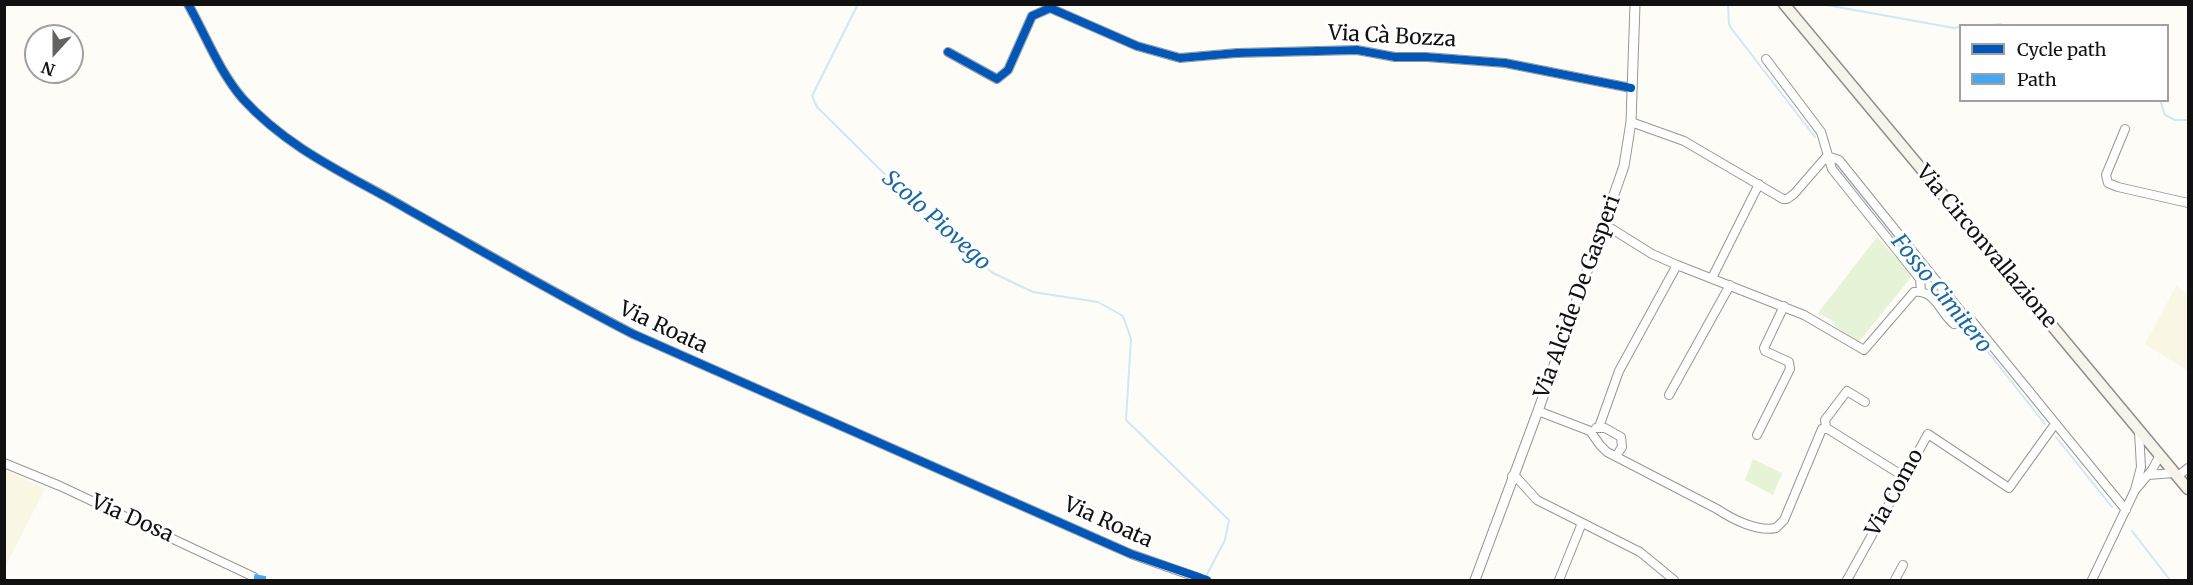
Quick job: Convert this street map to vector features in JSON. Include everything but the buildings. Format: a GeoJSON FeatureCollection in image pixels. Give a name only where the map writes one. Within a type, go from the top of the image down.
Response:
{"type":"FeatureCollection","features":[{"type":"Feature","properties":{"kind":"main road","name":"Via Circonvallazione"},"geometry":{"type":"LineString","coordinates":[[1784,4],[2188,489]]}},
{"type":"Feature","properties":{"kind":"street","name":"Via Roata"},"geometry":{"type":"LineString","coordinates":[[188,4],[232,85],[270,126],[311,156],[395,201],[565,299],[633,334],[1131,554],[1199,578]]}},
{"type":"Feature","properties":{"kind":"street","name":"Via Alcide De Gasperi"},"geometry":{"type":"LineString","coordinates":[[1475,580],[1538,411],[1624,165],[1631,122],[1635,4]]}},
{"type":"Feature","properties":{"kind":"street","name":"Via Cà Bozza"},"geometry":{"type":"LineString","coordinates":[[948,52],[980,72],[997,79],[1008,70],[1032,16],[1050,8],[1137,46],[1180,58],[1237,52],[1357,50],[1395,57],[1504,63],[1631,88]]}},
{"type":"Feature","properties":{"kind":"street"},"geometry":{"type":"LineString","coordinates":[[1766,59],[1821,132],[1832,169],[1920,279],[1921,291]]}},
{"type":"Feature","properties":{"kind":"street"},"geometry":{"type":"LineString","coordinates":[[1631,122],[1684,141],[1779,197],[1787,199],[1811,177],[1827,156]]}},
{"type":"Feature","properties":{"kind":"street"},"geometry":{"type":"LineString","coordinates":[[2125,129],[2106,175],[2108,183],[2188,203]]}},
{"type":"Feature","properties":{"kind":"street"},"geometry":{"type":"LineString","coordinates":[[1827,156],[1839,160],[1963,321]]}},
{"type":"Feature","properties":{"kind":"street"},"geometry":{"type":"LineString","coordinates":[[1712,278],[1759,184]]}},
{"type":"Feature","properties":{"kind":"street"},"geometry":{"type":"LineString","coordinates":[[1604,224],[1652,254],[1784,306],[1823,325],[1864,350],[1914,292],[1921,291],[1931,296],[1951,322],[1972,321],[2126,510]]}},
{"type":"Feature","properties":{"kind":"street"},"geometry":{"type":"LineString","coordinates":[[1599,427],[1619,371],[1677,265]]}},
{"type":"Feature","properties":{"kind":"street"},"geometry":{"type":"LineString","coordinates":[[1669,395],[1730,285]]}},
{"type":"Feature","properties":{"kind":"street"},"geometry":{"type":"LineString","coordinates":[[1757,435],[1790,369],[1789,362],[1765,351],[1764,348],[1784,306]]}},
{"type":"Feature","properties":{"kind":"street"},"geometry":{"type":"LineString","coordinates":[[1826,428],[1825,420],[1846,391],[1865,402]]}},
{"type":"Feature","properties":{"kind":"street"},"geometry":{"type":"LineString","coordinates":[[1538,411],[1590,431],[1603,449],[1730,518],[1772,529],[1784,520],[1821,431],[1826,428]]}},
{"type":"Feature","properties":{"kind":"street","name":"Via Como"},"geometry":{"type":"LineString","coordinates":[[1847,580],[1928,434],[2009,488],[2055,424]]}},
{"type":"Feature","properties":{"kind":"street"},"geometry":{"type":"LineString","coordinates":[[1590,431],[1599,427],[1622,437],[1622,447],[1616,456]]}},
{"type":"Feature","properties":{"kind":"street"},"geometry":{"type":"LineString","coordinates":[[1826,428],[1903,476]]}},
{"type":"Feature","properties":{"kind":"street"},"geometry":{"type":"LineString","coordinates":[[2092,580],[2135,490],[2141,467],[2139,430]]}},
{"type":"Feature","properties":{"kind":"street"},"geometry":{"type":"LineString","coordinates":[[2141,467],[2147,461],[2160,455]]}},
{"type":"Feature","properties":{"kind":"street"},"geometry":{"type":"LineString","coordinates":[[2135,490],[2148,475],[2160,455]]}},
{"type":"Feature","properties":{"kind":"street","name":"Via Dosa"},"geometry":{"type":"LineString","coordinates":[[4,463],[183,542],[254,577],[252,580]]}},
{"type":"Feature","properties":{"kind":"street"},"geometry":{"type":"LineString","coordinates":[[2148,475],[2176,475],[2188,468]]}},
{"type":"Feature","properties":{"kind":"street"},"geometry":{"type":"LineString","coordinates":[[1512,476],[1518,478],[1538,500],[1640,552],[1674,580]]}},
{"type":"Feature","properties":{"kind":"street"},"geometry":{"type":"LineString","coordinates":[[1560,580],[1581,523]]}},
{"type":"Feature","properties":{"kind":"street"},"geometry":{"type":"LineString","coordinates":[[1895,580],[1903,565]]}},
{"type":"Feature","properties":{"kind":"shaded area"},"geometry":{"type":"Polygon","coordinates":[[[2176,286],[2188,293],[2188,371],[2145,344],[2176,286]]]}},
{"type":"Feature","properties":{"kind":"shaded area"},"geometry":{"type":"Polygon","coordinates":[[[5,470],[45,489],[5,567],[5,470]]]}},
{"type":"Feature","properties":{"kind":"green space"},"geometry":{"type":"Polygon","coordinates":[[[1877,237],[1912,276],[1858,343],[1834,325],[1835,322],[1818,313],[1877,237]]]}},
{"type":"Feature","properties":{"kind":"green space"},"geometry":{"type":"Polygon","coordinates":[[[1753,459],[1782,473],[1773,495],[1745,480],[1753,459]]]}},
{"type":"Feature","properties":{"kind":"waterway","name":"Scolo Piovego"},"geometry":{"type":"LineString","coordinates":[[858,4],[812,96],[817,107],[949,238],[993,273],[1033,292],[1098,302],[1123,316],[1131,339],[1126,420],[1229,520],[1225,540],[1204,580]]}},
{"type":"Feature","properties":{"kind":"waterway","name":"Fosso Cimitero"},"geometry":{"type":"LineString","coordinates":[[1728,4],[1731,28],[1815,137]]}},
{"type":"Feature","properties":{"kind":"waterway"},"geometry":{"type":"LineString","coordinates":[[1821,4],[1959,27]]}},
{"type":"Feature","properties":{"kind":"waterway"},"geometry":{"type":"LineString","coordinates":[[2161,102],[2165,115],[2175,120],[2188,120]]}},
{"type":"Feature","properties":{"kind":"waterway","name":"Fosso Cimitero"},"geometry":{"type":"LineString","coordinates":[[1836,164],[1961,319]]}},
{"type":"Feature","properties":{"kind":"waterway","name":"Fosso Cimitero"},"geometry":{"type":"LineString","coordinates":[[1965,323],[2045,424]]}},
{"type":"Feature","properties":{"kind":"waterway","name":"Fosso Cimitero"},"geometry":{"type":"LineString","coordinates":[[2056,437],[2112,507]]}},
{"type":"Feature","properties":{"kind":"waterway","name":"Fosso Cimitero"},"geometry":{"type":"LineString","coordinates":[[2132,531],[2170,580]]}},
{"type":"Feature","properties":{"kind":"marked path"},"geometry":{"type":"LineString","coordinates":[[254,577],[271,580]]}},
{"type":"Feature","properties":{"kind":"cycle path"},"geometry":{"type":"LineString","coordinates":[[188,4],[234,88],[261,117],[300,148],[387,198],[633,334],[1131,554],[1207,580]]}},
{"type":"Feature","properties":{"kind":"cycle path"},"geometry":{"type":"LineString","coordinates":[[948,52],[997,79],[1008,70],[1032,16],[1050,8],[1137,46],[1180,58],[1237,53],[1357,50],[1395,57],[1505,63],[1631,88]]}}]}
